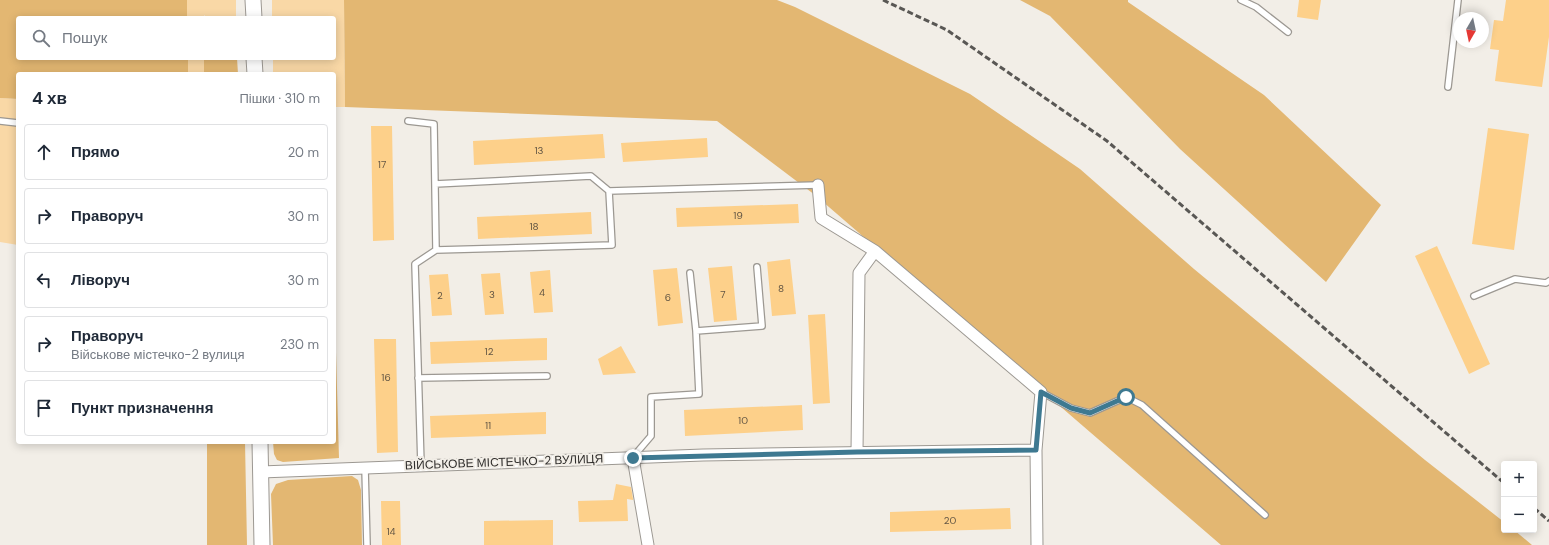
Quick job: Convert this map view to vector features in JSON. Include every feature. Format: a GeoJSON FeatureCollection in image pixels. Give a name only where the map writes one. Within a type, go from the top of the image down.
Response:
{"type":"FeatureCollection","features":[{"type":"Feature","properties":{"kind":"main road"},"geometry":{"type":"LineString","coordinates":[[253,0],[254,16]]}},
{"type":"Feature","properties":{"kind":"main road"},"geometry":{"type":"LineString","coordinates":[[254,60],[254,72]]}},
{"type":"Feature","properties":{"kind":"main road"},"geometry":{"type":"LineString","coordinates":[[260,444],[262,545]]}},
{"type":"Feature","properties":{"kind":"street"},"geometry":{"type":"LineString","coordinates":[[818,185],[821,218],[875,251],[1041,392],[1036,450],[1037,545]]}},
{"type":"Feature","properties":{"kind":"street"},"geometry":{"type":"LineString","coordinates":[[857,452],[859,273],[875,251]]}},
{"type":"Feature","properties":{"kind":"street","name":"ВІЙСЬКОВЕ МІСТЕЧКО-2 ВУЛИЦЯ"},"geometry":{"type":"LineString","coordinates":[[261,472],[633,458],[857,452],[1036,450]]}},
{"type":"Feature","properties":{"kind":"street"},"geometry":{"type":"LineString","coordinates":[[633,458],[648,545]]}},
{"type":"Feature","properties":{"kind":"lane"},"geometry":{"type":"LineString","coordinates":[[1241,0],[1256,7],[1288,32]]}},
{"type":"Feature","properties":{"kind":"lane"},"geometry":{"type":"LineString","coordinates":[[1256,0],[1256,7]]}},
{"type":"Feature","properties":{"kind":"lane"},"geometry":{"type":"LineString","coordinates":[[1448,87],[1458,0]]}},
{"type":"Feature","properties":{"kind":"lane"},"geometry":{"type":"LineString","coordinates":[[408,120],[434,124],[436,250]]}},
{"type":"Feature","properties":{"kind":"lane"},"geometry":{"type":"LineString","coordinates":[[0,121],[16,123]]}},
{"type":"Feature","properties":{"kind":"lane"},"geometry":{"type":"LineString","coordinates":[[435,184],[590,176],[609,191],[818,185]]}},
{"type":"Feature","properties":{"kind":"lane"},"geometry":{"type":"LineString","coordinates":[[421,465],[415,264],[436,250],[612,245],[609,191]]}},
{"type":"Feature","properties":{"kind":"lane"},"geometry":{"type":"LineString","coordinates":[[696,331],[762,326],[757,267]]}},
{"type":"Feature","properties":{"kind":"lane"},"geometry":{"type":"LineString","coordinates":[[633,458],[651,436],[651,397],[700,394],[696,331],[690,273]]}},
{"type":"Feature","properties":{"kind":"lane"},"geometry":{"type":"LineString","coordinates":[[1474,296],[1515,279],[1546,283],[1549,281]]}},
{"type":"Feature","properties":{"kind":"lane"},"geometry":{"type":"LineString","coordinates":[[418,378],[547,376]]}},
{"type":"Feature","properties":{"kind":"lane"},"geometry":{"type":"LineString","coordinates":[[1041,392],[1071,408],[1090,413],[1126,397],[1142,405],[1265,516]]}},
{"type":"Feature","properties":{"kind":"lane"},"geometry":{"type":"LineString","coordinates":[[365,468],[367,545]]}},
{"type":"Feature","properties":{"kind":"shaded area"},"geometry":{"type":"Polygon","coordinates":[[[0,0],[187,0],[187,16],[16,16],[16,60],[188,60],[188,72],[16,72],[16,99],[0,98],[0,0]]]}},
{"type":"Feature","properties":{"kind":"shaded area"},"geometry":{"type":"Polygon","coordinates":[[[187,0],[236,0],[236,16],[187,16],[187,0]]]}},
{"type":"Feature","properties":{"kind":"shaded area"},"geometry":{"type":"Polygon","coordinates":[[[272,0],[344,0],[345,107],[336,107],[336,72],[273,72],[273,60],[336,60],[336,16],[272,16],[272,0]]]}},
{"type":"Feature","properties":{"kind":"shaded area"},"geometry":{"type":"Polygon","coordinates":[[[344,0],[777,0],[795,7],[970,94],[1080,169],[1194,269],[1425,460],[1501,520],[1501,533],[1518,533],[1532,545],[1221,545],[815,195],[717,121],[345,107],[344,0]]]}},
{"type":"Feature","properties":{"kind":"shaded area"},"geometry":{"type":"Polygon","coordinates":[[[1020,0],[1128,0],[1128,2],[1264,95],[1381,205],[1326,282],[1180,149],[1050,16],[1020,0]]]}},
{"type":"Feature","properties":{"kind":"shaded area"},"geometry":{"type":"Polygon","coordinates":[[[188,60],[204,60],[204,72],[188,72],[188,60]]]}},
{"type":"Feature","properties":{"kind":"shaded area"},"geometry":{"type":"Polygon","coordinates":[[[204,60],[237,60],[238,72],[204,72],[204,60]]]}},
{"type":"Feature","properties":{"kind":"shaded area"},"geometry":{"type":"Polygon","coordinates":[[[0,98],[16,99],[16,245],[0,242],[0,98]]]}},
{"type":"Feature","properties":{"kind":"shaded area"},"geometry":{"type":"Polygon","coordinates":[[[336,352],[339,458],[283,462],[277,460],[274,454],[273,444],[336,444],[336,352]]]}},
{"type":"Feature","properties":{"kind":"shaded area"},"geometry":{"type":"Polygon","coordinates":[[[207,444],[245,444],[247,545],[207,545],[207,444]]]}},
{"type":"Feature","properties":{"kind":"shaded area"},"geometry":{"type":"Polygon","coordinates":[[[352,476],[358,480],[361,490],[362,545],[273,545],[271,494],[276,484],[288,480],[352,476]]]}},
{"type":"Feature","properties":{"kind":"building"},"geometry":{"type":"Polygon","coordinates":[[[1299,0],[1321,0],[1318,20],[1297,17],[1299,0]]]}},
{"type":"Feature","properties":{"kind":"building"},"geometry":{"type":"Polygon","coordinates":[[[1506,0],[1549,0],[1549,37],[1542,87],[1495,81],[1499,50],[1490,49],[1494,20],[1503,21],[1506,0]]]}},
{"type":"Feature","properties":{"kind":"building"},"geometry":{"type":"Polygon","coordinates":[[[371,126],[392,126],[394,240],[373,241],[371,126]]]}},
{"type":"Feature","properties":{"kind":"building"},"geometry":{"type":"Polygon","coordinates":[[[1488,128],[1529,134],[1514,250],[1472,244],[1488,128]]]}},
{"type":"Feature","properties":{"kind":"building"},"geometry":{"type":"Polygon","coordinates":[[[603,134],[605,158],[474,165],[473,141],[603,134]]]}},
{"type":"Feature","properties":{"kind":"building"},"geometry":{"type":"Polygon","coordinates":[[[707,138],[708,157],[623,162],[621,143],[707,138]]]}},
{"type":"Feature","properties":{"kind":"building"},"geometry":{"type":"Polygon","coordinates":[[[798,204],[799,223],[677,227],[676,208],[798,204]]]}},
{"type":"Feature","properties":{"kind":"building"},"geometry":{"type":"Polygon","coordinates":[[[591,212],[592,234],[478,239],[477,217],[591,212]]]}},
{"type":"Feature","properties":{"kind":"building"},"geometry":{"type":"Polygon","coordinates":[[[1437,246],[1490,364],[1469,374],[1415,256],[1437,246]]]}},
{"type":"Feature","properties":{"kind":"building"},"geometry":{"type":"Polygon","coordinates":[[[790,259],[796,314],[772,316],[767,262],[790,259]]]}},
{"type":"Feature","properties":{"kind":"building"},"geometry":{"type":"Polygon","coordinates":[[[732,266],[737,320],[714,322],[708,268],[732,266]]]}},
{"type":"Feature","properties":{"kind":"building"},"geometry":{"type":"Polygon","coordinates":[[[677,268],[683,323],[658,326],[653,270],[677,268]]]}},
{"type":"Feature","properties":{"kind":"building"},"geometry":{"type":"Polygon","coordinates":[[[550,270],[553,312],[534,313],[530,272],[550,270]]]}},
{"type":"Feature","properties":{"kind":"building"},"geometry":{"type":"Polygon","coordinates":[[[500,273],[504,314],[485,315],[481,274],[500,273]]]}},
{"type":"Feature","properties":{"kind":"building"},"geometry":{"type":"Polygon","coordinates":[[[448,274],[452,315],[432,316],[429,275],[448,274]]]}},
{"type":"Feature","properties":{"kind":"building"},"geometry":{"type":"Polygon","coordinates":[[[825,314],[830,403],[813,404],[808,315],[825,314]]]}},
{"type":"Feature","properties":{"kind":"building"},"geometry":{"type":"Polygon","coordinates":[[[547,338],[547,360],[431,364],[430,342],[547,338]]]}},
{"type":"Feature","properties":{"kind":"building"},"geometry":{"type":"Polygon","coordinates":[[[374,339],[396,339],[398,452],[377,453],[374,339]]]}},
{"type":"Feature","properties":{"kind":"building"},"geometry":{"type":"Polygon","coordinates":[[[621,346],[636,373],[603,375],[598,359],[621,346]]]}},
{"type":"Feature","properties":{"kind":"building"},"geometry":{"type":"Polygon","coordinates":[[[802,405],[803,430],[685,436],[684,410],[802,405]]]}},
{"type":"Feature","properties":{"kind":"building"},"geometry":{"type":"Polygon","coordinates":[[[546,412],[546,434],[431,438],[430,416],[546,412]]]}},
{"type":"Feature","properties":{"kind":"building"},"geometry":{"type":"Polygon","coordinates":[[[616,484],[631,487],[633,500],[627,499],[628,521],[579,522],[578,501],[613,500],[616,484]]]}},
{"type":"Feature","properties":{"kind":"building"},"geometry":{"type":"Polygon","coordinates":[[[381,501],[400,501],[401,545],[382,545],[381,501]]]}},
{"type":"Feature","properties":{"kind":"building"},"geometry":{"type":"Polygon","coordinates":[[[1010,508],[1011,529],[890,532],[890,512],[1010,508]]]}},
{"type":"Feature","properties":{"kind":"building"},"geometry":{"type":"Polygon","coordinates":[[[553,520],[553,545],[484,545],[484,521],[553,520]]]}},
{"type":"Feature","properties":{"kind":"railway"},"geometry":{"type":"LineString","coordinates":[[883,0],[947,30],[1107,141],[1501,480]]}},
{"type":"Feature","properties":{"kind":"railway"},"geometry":{"type":"LineString","coordinates":[[1537,511],[1549,521]]}},
{"type":"Feature","properties":{"kind":"route"},"geometry":{"type":"LineString","coordinates":[[633,458],[703,455],[1036,450],[1041,392],[1071,408],[1090,413],[1126,397]]}}]}
